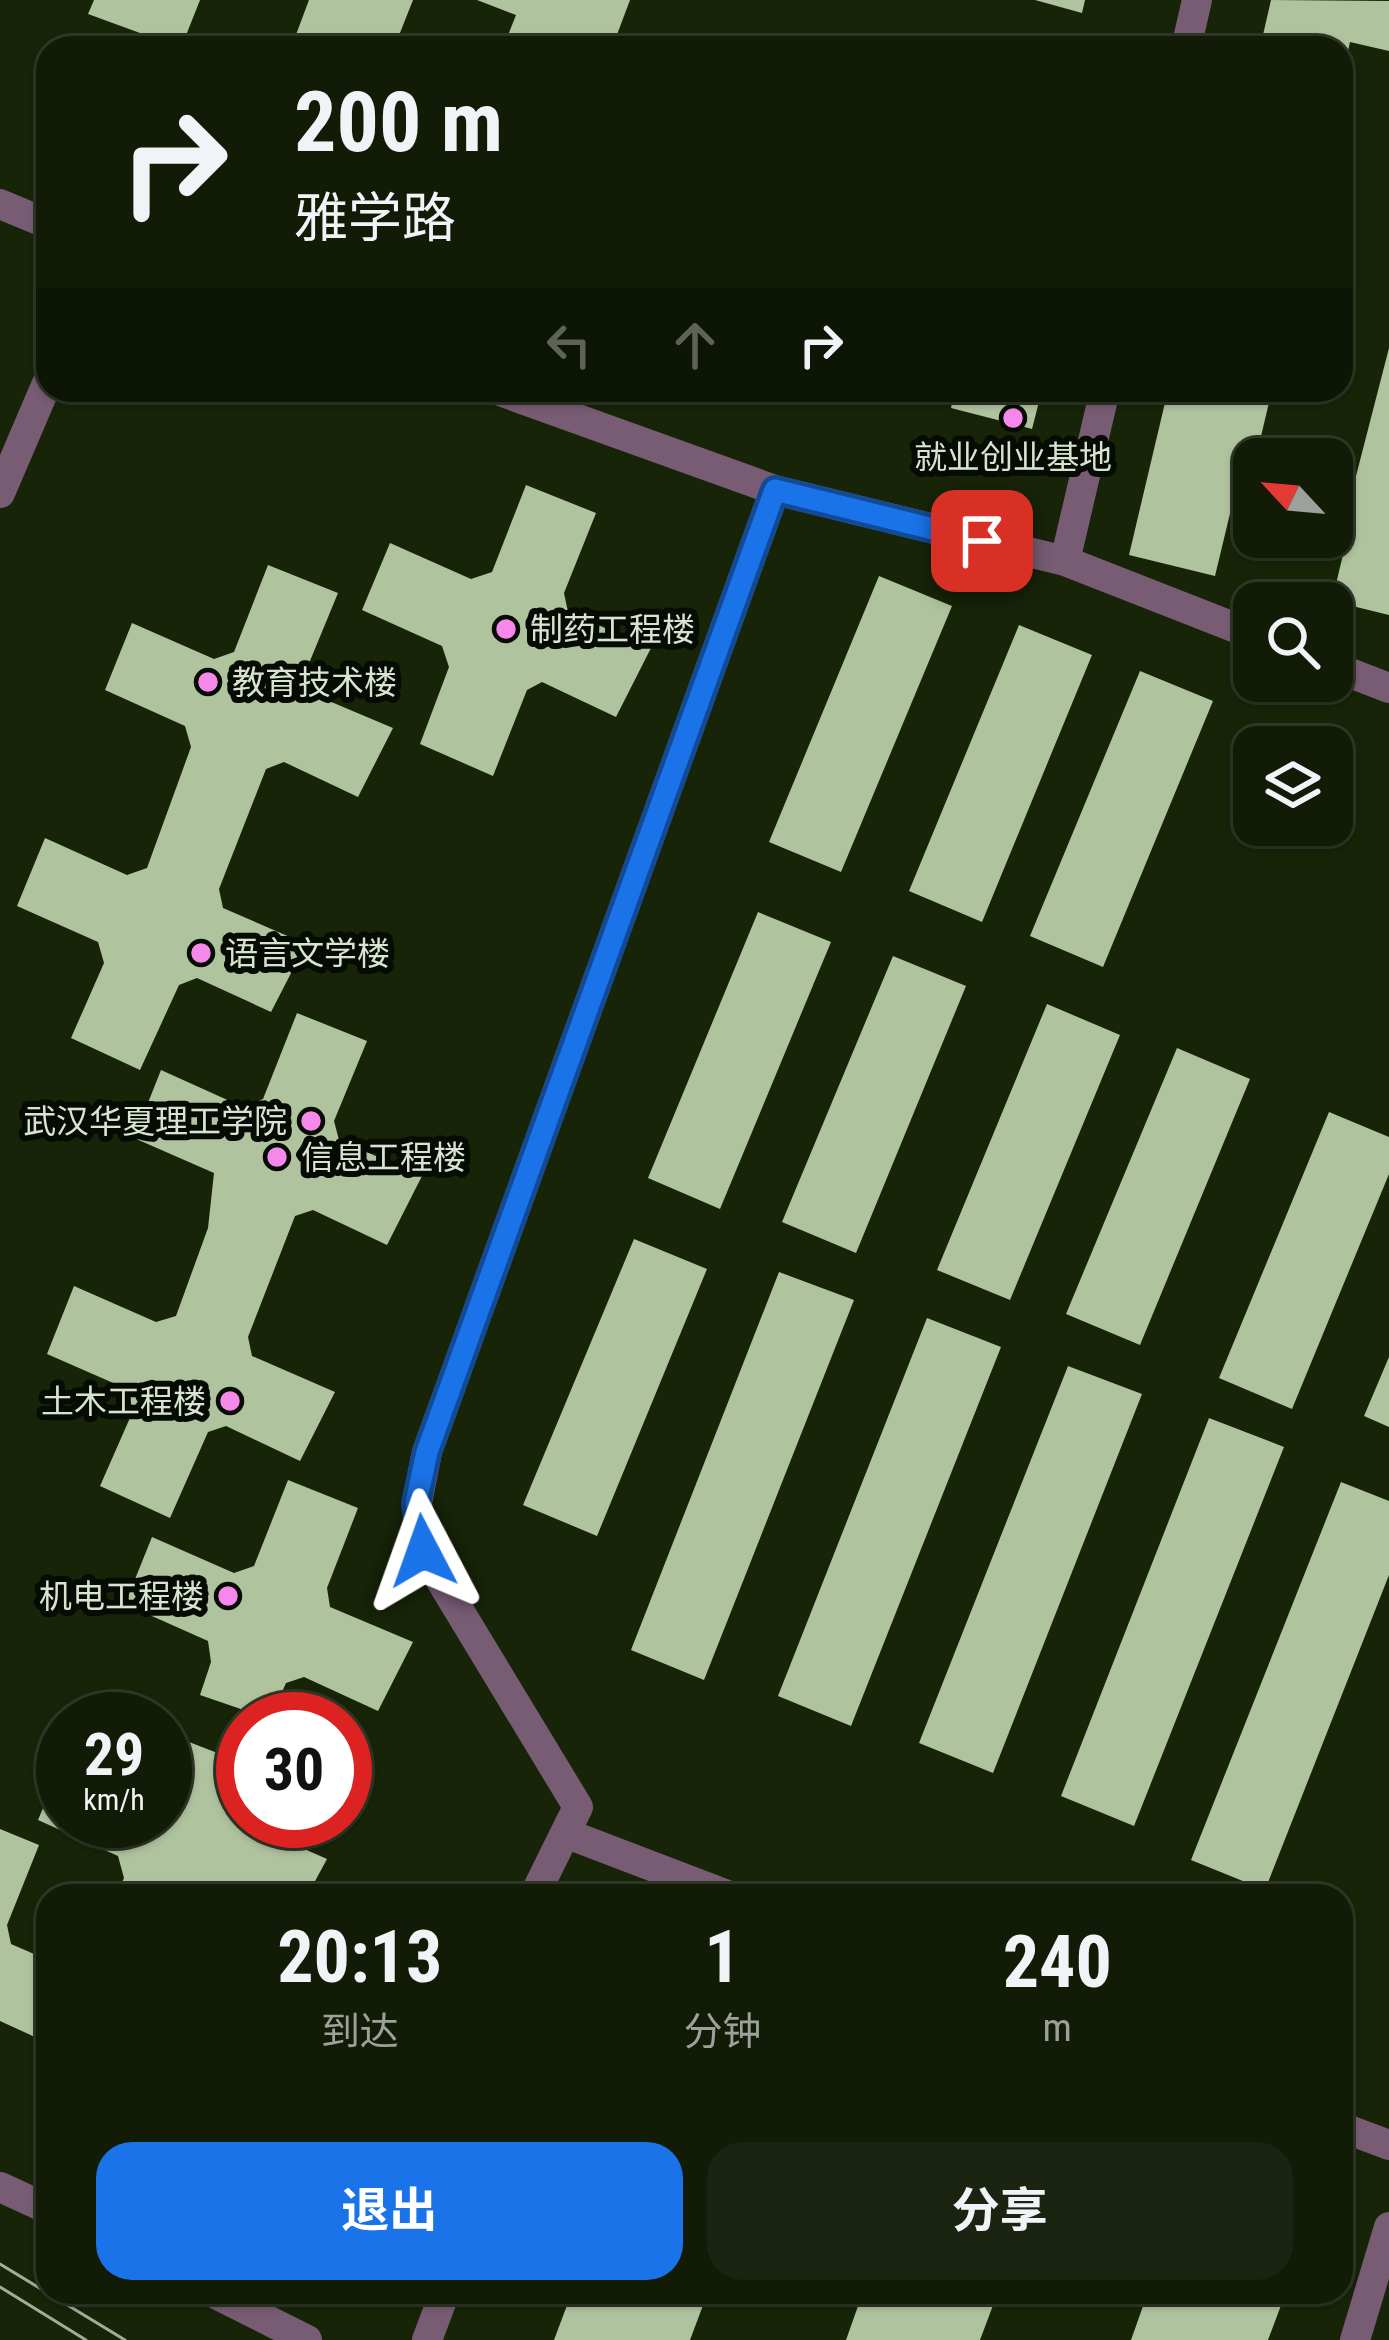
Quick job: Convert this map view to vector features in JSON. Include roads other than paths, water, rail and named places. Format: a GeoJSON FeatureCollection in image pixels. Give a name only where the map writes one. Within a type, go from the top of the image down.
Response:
{"type":"FeatureCollection","features":[{"type":"Feature","properties":{"kind":"street"},"geometry":{"type":"LineString","coordinates":[[1189,36],[1197,0]]}},
{"type":"Feature","properties":{"kind":"street"},"geometry":{"type":"LineString","coordinates":[[0,203],[36,219]]}},
{"type":"Feature","properties":{"kind":"street"},"geometry":{"type":"LineString","coordinates":[[0,493],[39,402]]}},
{"type":"Feature","properties":{"kind":"street"},"geometry":{"type":"LineString","coordinates":[[529,402],[775,490],[1065,561],[1233,627]]}},
{"type":"Feature","properties":{"kind":"street"},"geometry":{"type":"LineString","coordinates":[[1065,561],[1102,402]]}},
{"type":"Feature","properties":{"kind":"street"},"geometry":{"type":"LineString","coordinates":[[540,1884],[578,1807],[423,1551],[416,1503],[427,1452],[775,490]]}},
{"type":"Feature","properties":{"kind":"street"},"geometry":{"type":"LineString","coordinates":[[1353,674],[1389,688]]}},
{"type":"Feature","properties":{"kind":"street"},"geometry":{"type":"LineString","coordinates":[[565,1834],[698,1884]]}},
{"type":"Feature","properties":{"kind":"street"},"geometry":{"type":"LineString","coordinates":[[1353,2132],[1389,2145]]}},
{"type":"Feature","properties":{"kind":"street"},"geometry":{"type":"LineString","coordinates":[[0,2187],[36,2204]]}},
{"type":"Feature","properties":{"kind":"street"},"geometry":{"type":"LineString","coordinates":[[1355,2340],[1389,2227]]}},
{"type":"Feature","properties":{"kind":"street"},"geometry":{"type":"LineString","coordinates":[[236,2304],[307,2340]]}},
{"type":"Feature","properties":{"kind":"street"},"geometry":{"type":"LineString","coordinates":[[427,2340],[441,2304]]}},
{"type":"Feature","properties":{"kind":"tram line"},"geometry":{"type":"LineString","coordinates":[[0,2264],[36,2286]]}},
{"type":"Feature","properties":{"kind":"tram line"},"geometry":{"type":"LineString","coordinates":[[0,2287],[86,2340]]}},
{"type":"Feature","properties":{"kind":"tram line"},"geometry":{"type":"LineString","coordinates":[[66,2304],[125,2340]]}},
{"type":"Feature","properties":{"kind":"place","name":"就业创业基地"},"geometry":{"type":"Point","coordinates":[1013,418]}},
{"type":"Feature","properties":{"kind":"place","name":"制药工程楼"},"geometry":{"type":"Point","coordinates":[506,629]}},
{"type":"Feature","properties":{"kind":"place","name":"教育技术楼"},"geometry":{"type":"Point","coordinates":[208,682]}},
{"type":"Feature","properties":{"kind":"place","name":"语言文学楼"},"geometry":{"type":"Point","coordinates":[201,953]}},
{"type":"Feature","properties":{"kind":"place","name":"武汉华夏理工学院"},"geometry":{"type":"Point","coordinates":[311,1121]}},
{"type":"Feature","properties":{"kind":"place","name":"信息工程楼"},"geometry":{"type":"Point","coordinates":[277,1157]}},
{"type":"Feature","properties":{"kind":"place","name":"土木工程楼"},"geometry":{"type":"Point","coordinates":[230,1401]}},
{"type":"Feature","properties":{"kind":"place","name":"机电工程楼"},"geometry":{"type":"Point","coordinates":[228,1596]}}]}
